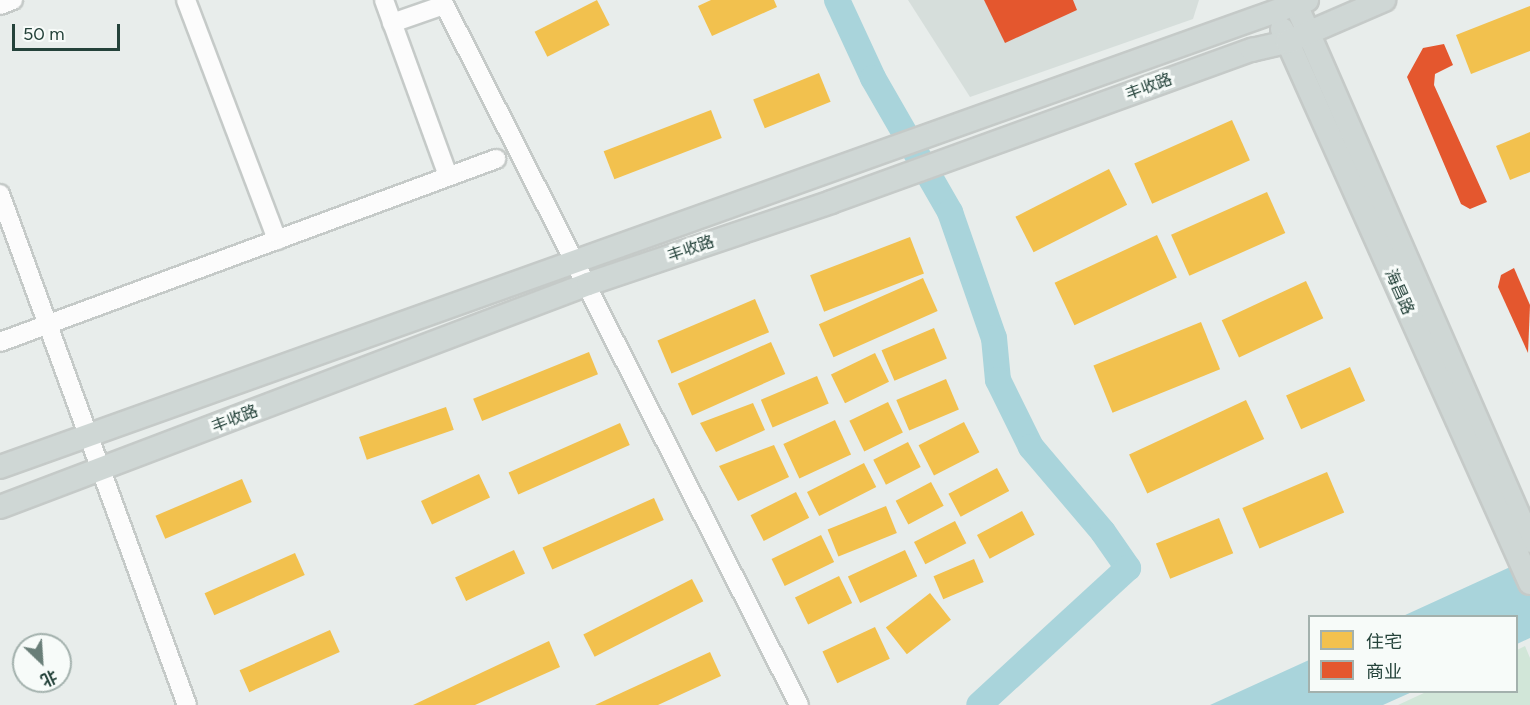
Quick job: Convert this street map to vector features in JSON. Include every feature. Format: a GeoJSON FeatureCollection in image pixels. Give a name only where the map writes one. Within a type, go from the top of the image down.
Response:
{"type":"FeatureCollection","features":[{"type":"Feature","properties":{"kind":"main road","name":"丰收路"},"geometry":{"type":"LineString","coordinates":[[0,507],[588,284],[831,202],[1252,50],[1287,42],[1384,0]]}},
{"type":"Feature","properties":{"kind":"main road","name":"丰收路"},"geometry":{"type":"LineString","coordinates":[[0,467],[90,432],[961,123],[1271,6],[1299,1]]}},
{"type":"Feature","properties":{"kind":"main road","name":"海昌路"},"geometry":{"type":"LineString","coordinates":[[1299,1],[1309,34],[1496,486],[1530,583]]}},
{"type":"Feature","properties":{"kind":"main road","name":"海昌路"},"geometry":{"type":"LineString","coordinates":[[1271,6],[1496,486],[1530,541]]}},
{"type":"Feature","properties":{"kind":"street"},"geometry":{"type":"LineString","coordinates":[[0,5],[13,0]]}},
{"type":"Feature","properties":{"kind":"street"},"geometry":{"type":"LineString","coordinates":[[186,0],[277,240]]}},
{"type":"Feature","properties":{"kind":"street"},"geometry":{"type":"LineString","coordinates":[[384,0],[448,176]]}},
{"type":"Feature","properties":{"kind":"street"},"geometry":{"type":"LineString","coordinates":[[392,23],[443,2],[576,259],[799,705]]}},
{"type":"Feature","properties":{"kind":"street"},"geometry":{"type":"LineString","coordinates":[[0,342],[496,159]]}},
{"type":"Feature","properties":{"kind":"street"},"geometry":{"type":"LineString","coordinates":[[0,194],[90,432],[187,705]]}},
{"type":"Feature","properties":{"kind":"shaded area"},"geometry":{"type":"Polygon","coordinates":[[[908,0],[1199,0],[1193,19],[970,97],[908,0]]]}},
{"type":"Feature","properties":{"kind":"green space"},"geometry":{"type":"Polygon","coordinates":[[[1525,646],[1530,658],[1530,705],[1398,705],[1424,693],[1518,693],[1518,650],[1525,646]]]}},
{"type":"Feature","properties":{"kind":"water"},"geometry":{"type":"Polygon","coordinates":[[[1530,558],[1530,638],[1518,644],[1518,615],[1405,615],[1530,558]]]}},
{"type":"Feature","properties":{"kind":"water"},"geometry":{"type":"Polygon","coordinates":[[[1308,660],[1308,693],[1410,693],[1383,705],[1210,705],[1308,660]]]}},
{"type":"Feature","properties":{"kind":"building: 住宅"},"geometry":{"type":"Polygon","coordinates":[[[597,0],[610,25],[547,57],[535,32],[597,0]]]}},
{"type":"Feature","properties":{"kind":"building: 住宅"},"geometry":{"type":"Polygon","coordinates":[[[711,0],[774,0],[777,7],[712,36],[698,6],[711,0]]]}},
{"type":"Feature","properties":{"kind":"building: 住宅"},"geometry":{"type":"Polygon","coordinates":[[[1530,6],[1530,51],[1471,74],[1456,35],[1530,6]]]}},
{"type":"Feature","properties":{"kind":"building: 住宅"},"geometry":{"type":"Polygon","coordinates":[[[819,73],[831,102],[765,128],[753,100],[819,73]]]}},
{"type":"Feature","properties":{"kind":"building: 住宅"},"geometry":{"type":"Polygon","coordinates":[[[711,110],[722,138],[614,179],[604,151],[711,110]]]}},
{"type":"Feature","properties":{"kind":"building: 住宅"},"geometry":{"type":"Polygon","coordinates":[[[1232,120],[1250,160],[1152,204],[1134,164],[1232,120]]]}},
{"type":"Feature","properties":{"kind":"building: 住宅"},"geometry":{"type":"Polygon","coordinates":[[[1530,132],[1530,172],[1510,180],[1496,146],[1530,132]]]}},
{"type":"Feature","properties":{"kind":"building: 住宅"},"geometry":{"type":"Polygon","coordinates":[[[1109,169],[1127,205],[1034,252],[1015,217],[1109,169]]]}},
{"type":"Feature","properties":{"kind":"building: 住宅"},"geometry":{"type":"Polygon","coordinates":[[[1267,192],[1285,233],[1189,276],[1171,235],[1267,192]]]}},
{"type":"Feature","properties":{"kind":"building: 住宅"},"geometry":{"type":"Polygon","coordinates":[[[1157,235],[1177,278],[1074,325],[1055,283],[1157,235]]]}},
{"type":"Feature","properties":{"kind":"building: 住宅"},"geometry":{"type":"Polygon","coordinates":[[[910,237],[924,273],[824,312],[810,275],[910,237]]]}},
{"type":"Feature","properties":{"kind":"building: 住宅"},"geometry":{"type":"Polygon","coordinates":[[[923,278],[938,311],[833,357],[819,324],[923,278]]]}},
{"type":"Feature","properties":{"kind":"building: 住宅"},"geometry":{"type":"Polygon","coordinates":[[[1306,281],[1323,318],[1239,357],[1222,320],[1306,281]]]}},
{"type":"Feature","properties":{"kind":"building: 住宅"},"geometry":{"type":"Polygon","coordinates":[[[755,299],[769,332],[671,374],[657,340],[755,299]]]}},
{"type":"Feature","properties":{"kind":"building: 住宅"},"geometry":{"type":"Polygon","coordinates":[[[1201,322],[1220,369],[1113,413],[1093,365],[1201,322]]]}},
{"type":"Feature","properties":{"kind":"building: 住宅"},"geometry":{"type":"Polygon","coordinates":[[[934,328],[947,358],[894,381],[882,350],[934,328]]]}},
{"type":"Feature","properties":{"kind":"building: 住宅"},"geometry":{"type":"Polygon","coordinates":[[[771,342],[785,374],[692,415],[678,383],[771,342]]]}},
{"type":"Feature","properties":{"kind":"building: 住宅"},"geometry":{"type":"Polygon","coordinates":[[[589,352],[598,374],[482,421],[473,399],[589,352]]]}},
{"type":"Feature","properties":{"kind":"building: 住宅"},"geometry":{"type":"Polygon","coordinates":[[[875,353],[889,382],[845,403],[831,374],[875,353]]]}},
{"type":"Feature","properties":{"kind":"building: 住宅"},"geometry":{"type":"Polygon","coordinates":[[[1350,367],[1365,401],[1301,429],[1286,395],[1350,367]]]}},
{"type":"Feature","properties":{"kind":"building: 住宅"},"geometry":{"type":"Polygon","coordinates":[[[817,376],[829,404],[773,427],[761,400],[817,376]]]}},
{"type":"Feature","properties":{"kind":"building: 住宅"},"geometry":{"type":"Polygon","coordinates":[[[946,379],[959,409],[909,430],[896,400],[946,379]]]}},
{"type":"Feature","properties":{"kind":"building: 住宅"},"geometry":{"type":"Polygon","coordinates":[[[1246,400],[1264,439],[1147,493],[1129,455],[1246,400]]]}},
{"type":"Feature","properties":{"kind":"building: 住宅"},"geometry":{"type":"Polygon","coordinates":[[[888,402],[903,433],[864,451],[849,421],[888,402]]]}},
{"type":"Feature","properties":{"kind":"building: 住宅"},"geometry":{"type":"Polygon","coordinates":[[[753,403],[765,430],[716,452],[700,423],[753,403]]]}},
{"type":"Feature","properties":{"kind":"building: 住宅"},"geometry":{"type":"Polygon","coordinates":[[[446,407],[454,430],[367,460],[359,437],[446,407]]]}},
{"type":"Feature","properties":{"kind":"building: 住宅"},"geometry":{"type":"Polygon","coordinates":[[[835,420],[851,454],[799,479],[783,444],[835,420]]]}},
{"type":"Feature","properties":{"kind":"building: 住宅"},"geometry":{"type":"Polygon","coordinates":[[[964,422],[979,452],[934,475],[919,445],[964,422]]]}},
{"type":"Feature","properties":{"kind":"building: 住宅"},"geometry":{"type":"Polygon","coordinates":[[[620,423],[630,445],[518,495],[509,473],[620,423]]]}},
{"type":"Feature","properties":{"kind":"building: 住宅"},"geometry":{"type":"Polygon","coordinates":[[[908,442],[921,467],[886,485],[873,460],[908,442]]]}},
{"type":"Feature","properties":{"kind":"building: 住宅"},"geometry":{"type":"Polygon","coordinates":[[[774,445],[789,477],[738,501],[719,466],[774,445]]]}},
{"type":"Feature","properties":{"kind":"building: 住宅"},"geometry":{"type":"Polygon","coordinates":[[[864,463],[876,487],[819,516],[807,492],[864,463]]]}},
{"type":"Feature","properties":{"kind":"building: 住宅"},"geometry":{"type":"Polygon","coordinates":[[[997,468],[1009,491],[961,517],[948,494],[997,468]]]}},
{"type":"Feature","properties":{"kind":"building: 住宅"},"geometry":{"type":"Polygon","coordinates":[[[1327,472],[1344,513],[1260,548],[1242,508],[1327,472]]]}},
{"type":"Feature","properties":{"kind":"building: 住宅"},"geometry":{"type":"Polygon","coordinates":[[[479,474],[490,498],[432,525],[421,501],[479,474]]]}},
{"type":"Feature","properties":{"kind":"building: 住宅"},"geometry":{"type":"Polygon","coordinates":[[[242,479],[252,502],[165,539],[155,516],[242,479]]]}},
{"type":"Feature","properties":{"kind":"building: 住宅"},"geometry":{"type":"Polygon","coordinates":[[[931,482],[944,506],[908,525],[896,501],[931,482]]]}},
{"type":"Feature","properties":{"kind":"building: 住宅"},"geometry":{"type":"Polygon","coordinates":[[[796,492],[809,518],[764,541],[751,515],[796,492]]]}},
{"type":"Feature","properties":{"kind":"building: 住宅"},"geometry":{"type":"Polygon","coordinates":[[[654,498],[664,520],[552,570],[543,548],[654,498]]]}},
{"type":"Feature","properties":{"kind":"building: 住宅"},"geometry":{"type":"Polygon","coordinates":[[[886,506],[897,533],[838,556],[828,530],[886,506]]]}},
{"type":"Feature","properties":{"kind":"building: 住宅"},"geometry":{"type":"Polygon","coordinates":[[[1022,511],[1035,535],[990,559],[977,535],[1022,511]]]}},
{"type":"Feature","properties":{"kind":"building: 住宅"},"geometry":{"type":"Polygon","coordinates":[[[1219,518],[1233,553],[1170,579],[1156,543],[1219,518]]]}},
{"type":"Feature","properties":{"kind":"building: 住宅"},"geometry":{"type":"Polygon","coordinates":[[[955,521],[966,543],[925,564],[914,542],[955,521]]]}},
{"type":"Feature","properties":{"kind":"building: 住宅"},"geometry":{"type":"Polygon","coordinates":[[[821,535],[834,562],[785,586],[772,559],[821,535]]]}},
{"type":"Feature","properties":{"kind":"building: 住宅"},"geometry":{"type":"Polygon","coordinates":[[[514,550],[525,574],[466,601],[455,577],[514,550]]]}},
{"type":"Feature","properties":{"kind":"building: 住宅"},"geometry":{"type":"Polygon","coordinates":[[[905,550],[917,576],[860,603],[848,577],[905,550]]]}},
{"type":"Feature","properties":{"kind":"building: 住宅"},"geometry":{"type":"Polygon","coordinates":[[[295,553],[305,575],[214,615],[205,593],[295,553]]]}},
{"type":"Feature","properties":{"kind":"building: 住宅"},"geometry":{"type":"Polygon","coordinates":[[[974,559],[984,582],[943,599],[933,576],[974,559]]]}},
{"type":"Feature","properties":{"kind":"building: 住宅"},"geometry":{"type":"Polygon","coordinates":[[[839,576],[852,603],[808,624],[795,597],[839,576]]]}},
{"type":"Feature","properties":{"kind":"building: 住宅"},"geometry":{"type":"Polygon","coordinates":[[[692,579],[703,601],[595,657],[583,634],[692,579]]]}},
{"type":"Feature","properties":{"kind":"building: 住宅"},"geometry":{"type":"Polygon","coordinates":[[[930,593],[951,620],[907,654],[886,627],[930,593]]]}},
{"type":"Feature","properties":{"kind":"building: 住宅"},"geometry":{"type":"Polygon","coordinates":[[[875,627],[890,659],[837,683],[822,652],[875,627]]]}},
{"type":"Feature","properties":{"kind":"building: 住宅"},"geometry":{"type":"Polygon","coordinates":[[[330,630],[340,652],[249,692],[240,670],[330,630]]]}},
{"type":"Feature","properties":{"kind":"building: 住宅"},"geometry":{"type":"Polygon","coordinates":[[[549,641],[560,667],[475,705],[413,705],[549,641]]]}},
{"type":"Feature","properties":{"kind":"building: 住宅"},"geometry":{"type":"Polygon","coordinates":[[[710,652],[721,676],[658,705],[595,705],[710,652]]]}},
{"type":"Feature","properties":{"kind":"building: 商业"},"geometry":{"type":"Polygon","coordinates":[[[984,0],[1073,0],[1077,10],[1005,43],[984,0]]]}},
{"type":"Feature","properties":{"kind":"building: 商业"},"geometry":{"type":"Polygon","coordinates":[[[1444,44],[1453,65],[1435,74],[1434,85],[1487,202],[1470,209],[1461,204],[1407,77],[1423,48],[1444,44]]]}},
{"type":"Feature","properties":{"kind":"building: 商业"},"geometry":{"type":"Polygon","coordinates":[[[1514,268],[1530,305],[1528,353],[1498,287],[1501,275],[1514,268]]]}},
{"type":"Feature","properties":{"kind":"waterway"},"geometry":{"type":"LineString","coordinates":[[837,0],[873,78],[950,212],[994,338],[998,380],[1031,447],[1103,532],[1128,568],[979,705]]}}]}
